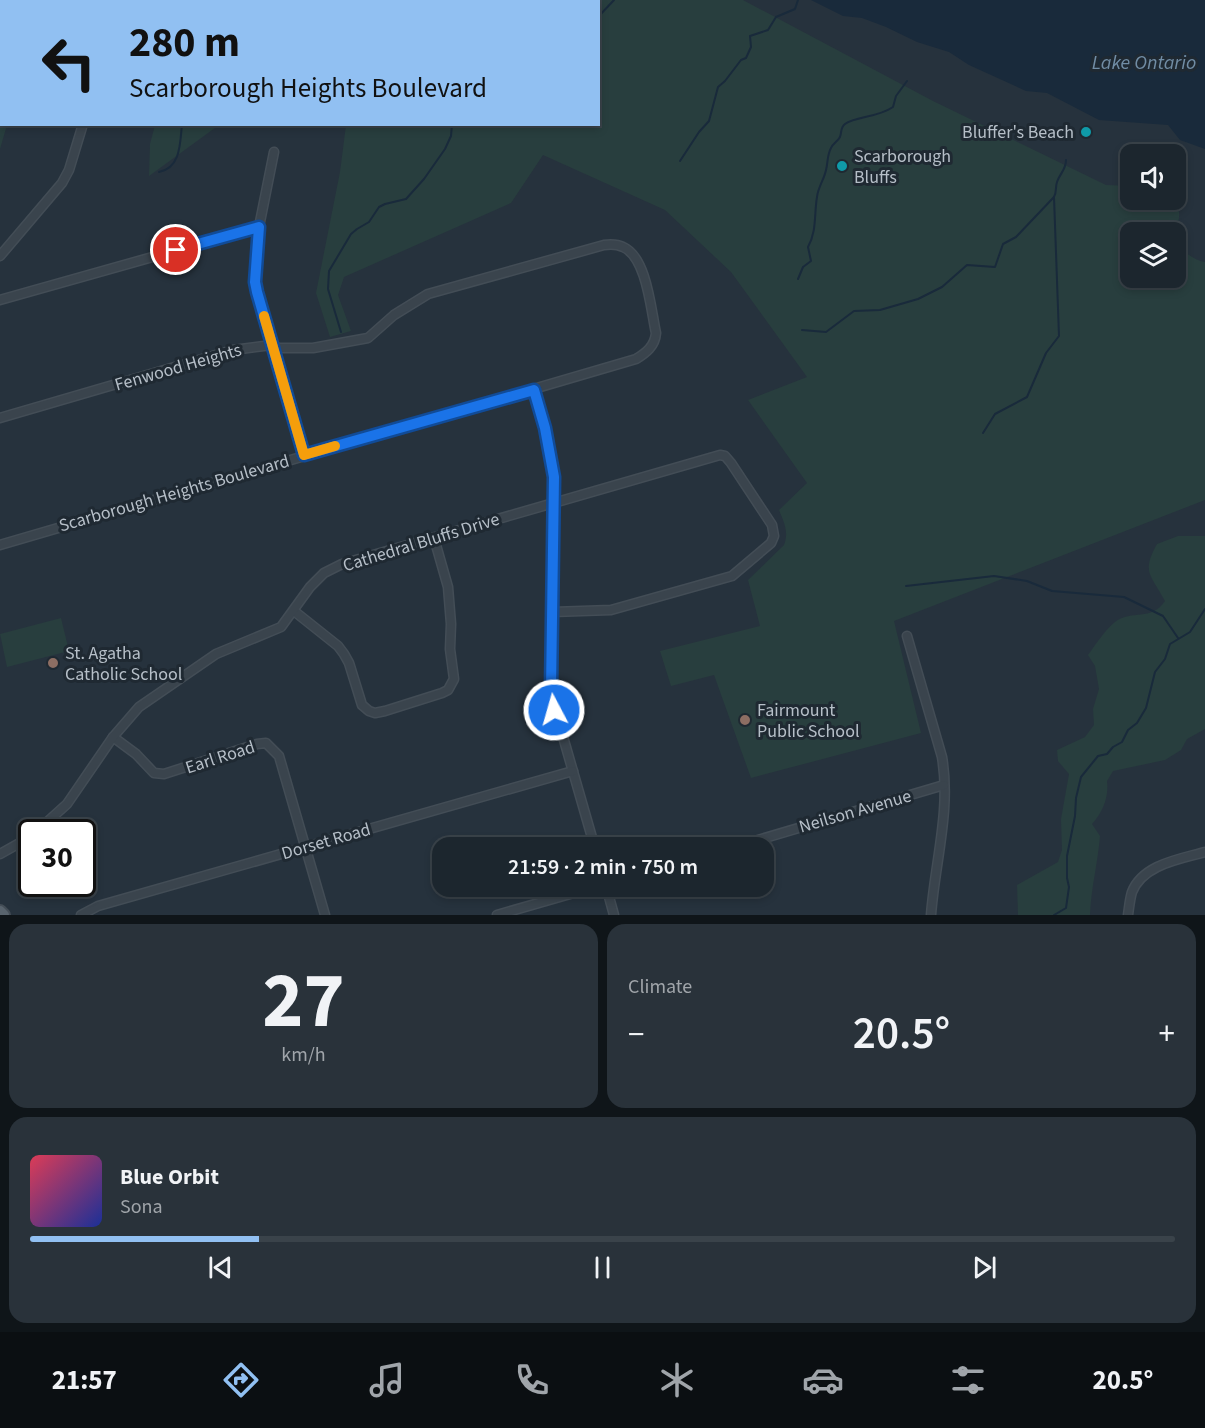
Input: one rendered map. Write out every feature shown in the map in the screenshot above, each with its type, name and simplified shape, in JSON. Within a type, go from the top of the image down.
[{"type":"main road","points":[[0,911],[4,915]]},
{"type":"street","points":[[0,256],[62,183],[69,170],[82,126]]},
{"type":"street","points":[[274,152],[259,227],[255,282],[304,455]]},
{"type":"street","points":[[0,300],[259,227]]},
{"type":"street","name":"Fenwood Heights","points":[[0,418],[233,350],[272,345],[279,348],[313,348],[368,338],[394,315],[428,294],[590,248],[613,244],[625,247]]},
{"type":"street","name":"Scarborough Heights Boulevard","points":[[0,544],[636,359],[648,351],[656,333],[643,272],[625,247]]},
{"type":"street","points":[[534,390],[551,455],[554,503],[551,695],[592,837]]},
{"type":"street","name":"Cathedral Bluffs Drive","points":[[51,819],[76,793],[113,736],[131,714],[153,696],[216,654],[281,627],[310,586],[324,573],[342,564],[713,456],[725,456],[772,525],[774,536],[771,543],[732,576],[611,610],[552,612]]},
{"type":"street","points":[[294,611],[338,646],[344,654],[350,663],[362,705],[369,711],[375,713],[386,711],[448,690],[454,680],[450,649],[451,624],[448,587],[434,538]]},
{"type":"street","points":[[907,636],[942,757],[944,785],[945,806],[931,914],[922,915]]},
{"type":"street","name":"Earl Road","points":[[113,736],[136,754],[154,773],[164,774],[266,743],[279,756],[325,915]]},
{"type":"street","name":"Dorset Road","points":[[81,915],[98,906],[573,771]]},
{"type":"street","name":"Neilson Avenue","points":[[768,837],[944,785]]},
{"type":"street","points":[[0,854],[18,844]]},
{"type":"street","points":[[1128,915],[1132,891],[1144,878],[1160,865],[1205,852]]},
{"type":"street","points":[[497,915],[560,897]]},
{"type":"street","points":[[609,897],[614,915]]},
{"type":"green space","points":[[600,0],[743,0],[933,101],[1106,185],[1120,186],[1120,210],[1178,210],[1178,222],[1120,222],[1120,288],[1186,288],[1186,252],[1191,257],[1205,262],[1205,500],[894,621],[921,733],[751,778],[714,675],[671,686],[660,651],[760,626],[748,580],[784,545],[786,531],[779,510],[807,483],[748,400],[807,377],[731,272],[665,210],[543,155],[511,203],[344,277],[338,295],[351,331],[330,337],[316,293],[340,172],[346,126],[600,126]]},
{"type":"green space","points":[[0,126],[7,126],[0,149]]},
{"type":"green space","points":[[154,126],[218,126],[149,176],[150,144]]},
{"type":"green space","points":[[1178,536],[1205,536],[1205,729],[1187,739],[1181,750],[1165,760],[1113,771],[1107,781],[1104,804],[1092,824],[1100,836],[1090,915],[1018,915],[1017,885],[1058,862],[1062,850],[1061,819],[1069,774],[1058,761],[1057,750],[1085,737],[1094,725],[1093,709],[1099,689],[1095,666],[1088,655],[1115,622],[1128,616],[1154,611],[1165,601],[1152,579],[1150,561],[1157,544]]},
{"type":"green space","points":[[61,618],[69,651],[7,667],[0,634]]},
{"type":"water","name":"Lake Ontario","points":[[811,0],[1205,0],[1205,149],[1180,140],[1168,125],[1099,120],[1047,93],[1026,91],[969,65],[949,52],[917,42],[862,18],[843,16]]},
{"type":"waterway","points":[[600,15],[614,0]]},
{"type":"waterway","points":[[680,161],[709,121],[718,87],[741,60],[746,58],[751,47],[750,36],[768,30],[776,17],[795,9],[798,0]]},
{"type":"waterway","points":[[798,279],[803,267],[811,261],[808,247],[814,229],[818,193],[830,151],[840,137],[842,127],[850,121],[887,111],[893,107],[896,96],[907,81]]},
{"type":"waterway","points":[[159,172],[172,165],[178,154],[182,126]]},
{"type":"waterway","points":[[341,332],[328,289],[329,271],[351,234],[369,222],[379,207],[406,199],[424,179],[445,149],[451,136],[452,126]]},
{"type":"waterway","points":[[983,433],[995,414],[1027,397],[1046,353],[1059,336],[1054,197],[1066,160]]},
{"type":"waterway","points":[[802,330],[826,332],[854,311],[880,310],[918,299],[942,287],[967,265],[995,267],[1003,244],[1016,237],[1054,197]]},
{"type":"waterway","points":[[906,586],[994,576],[1027,581],[1052,591],[1124,597],[1163,616],[1178,638]]},
{"type":"waterway","points":[[1054,915],[1066,908],[1069,887],[1067,856],[1081,777],[1098,756],[1107,754],[1122,742],[1128,730],[1137,723],[1146,708],[1155,672],[1165,659],[1170,644],[1190,632],[1205,609]]},
{"type":"slow traffic","points":[[264,316],[304,455],[335,446]]},
{"type":"place","name":"Bluffer's Beach","points":[[1086,132]]},
{"type":"place","name":"Scarborough Bluffs","points":[[842,166]]},
{"type":"place","name":"St. Agatha Catholic School","points":[[53,663]]},
{"type":"place","name":"Fairmount Public School","points":[[745,720]]},
{"type":"route","points":[[176,250],[259,227],[255,282],[304,455],[534,390],[545,428],[554,477],[551,690],[554,710]]}]
